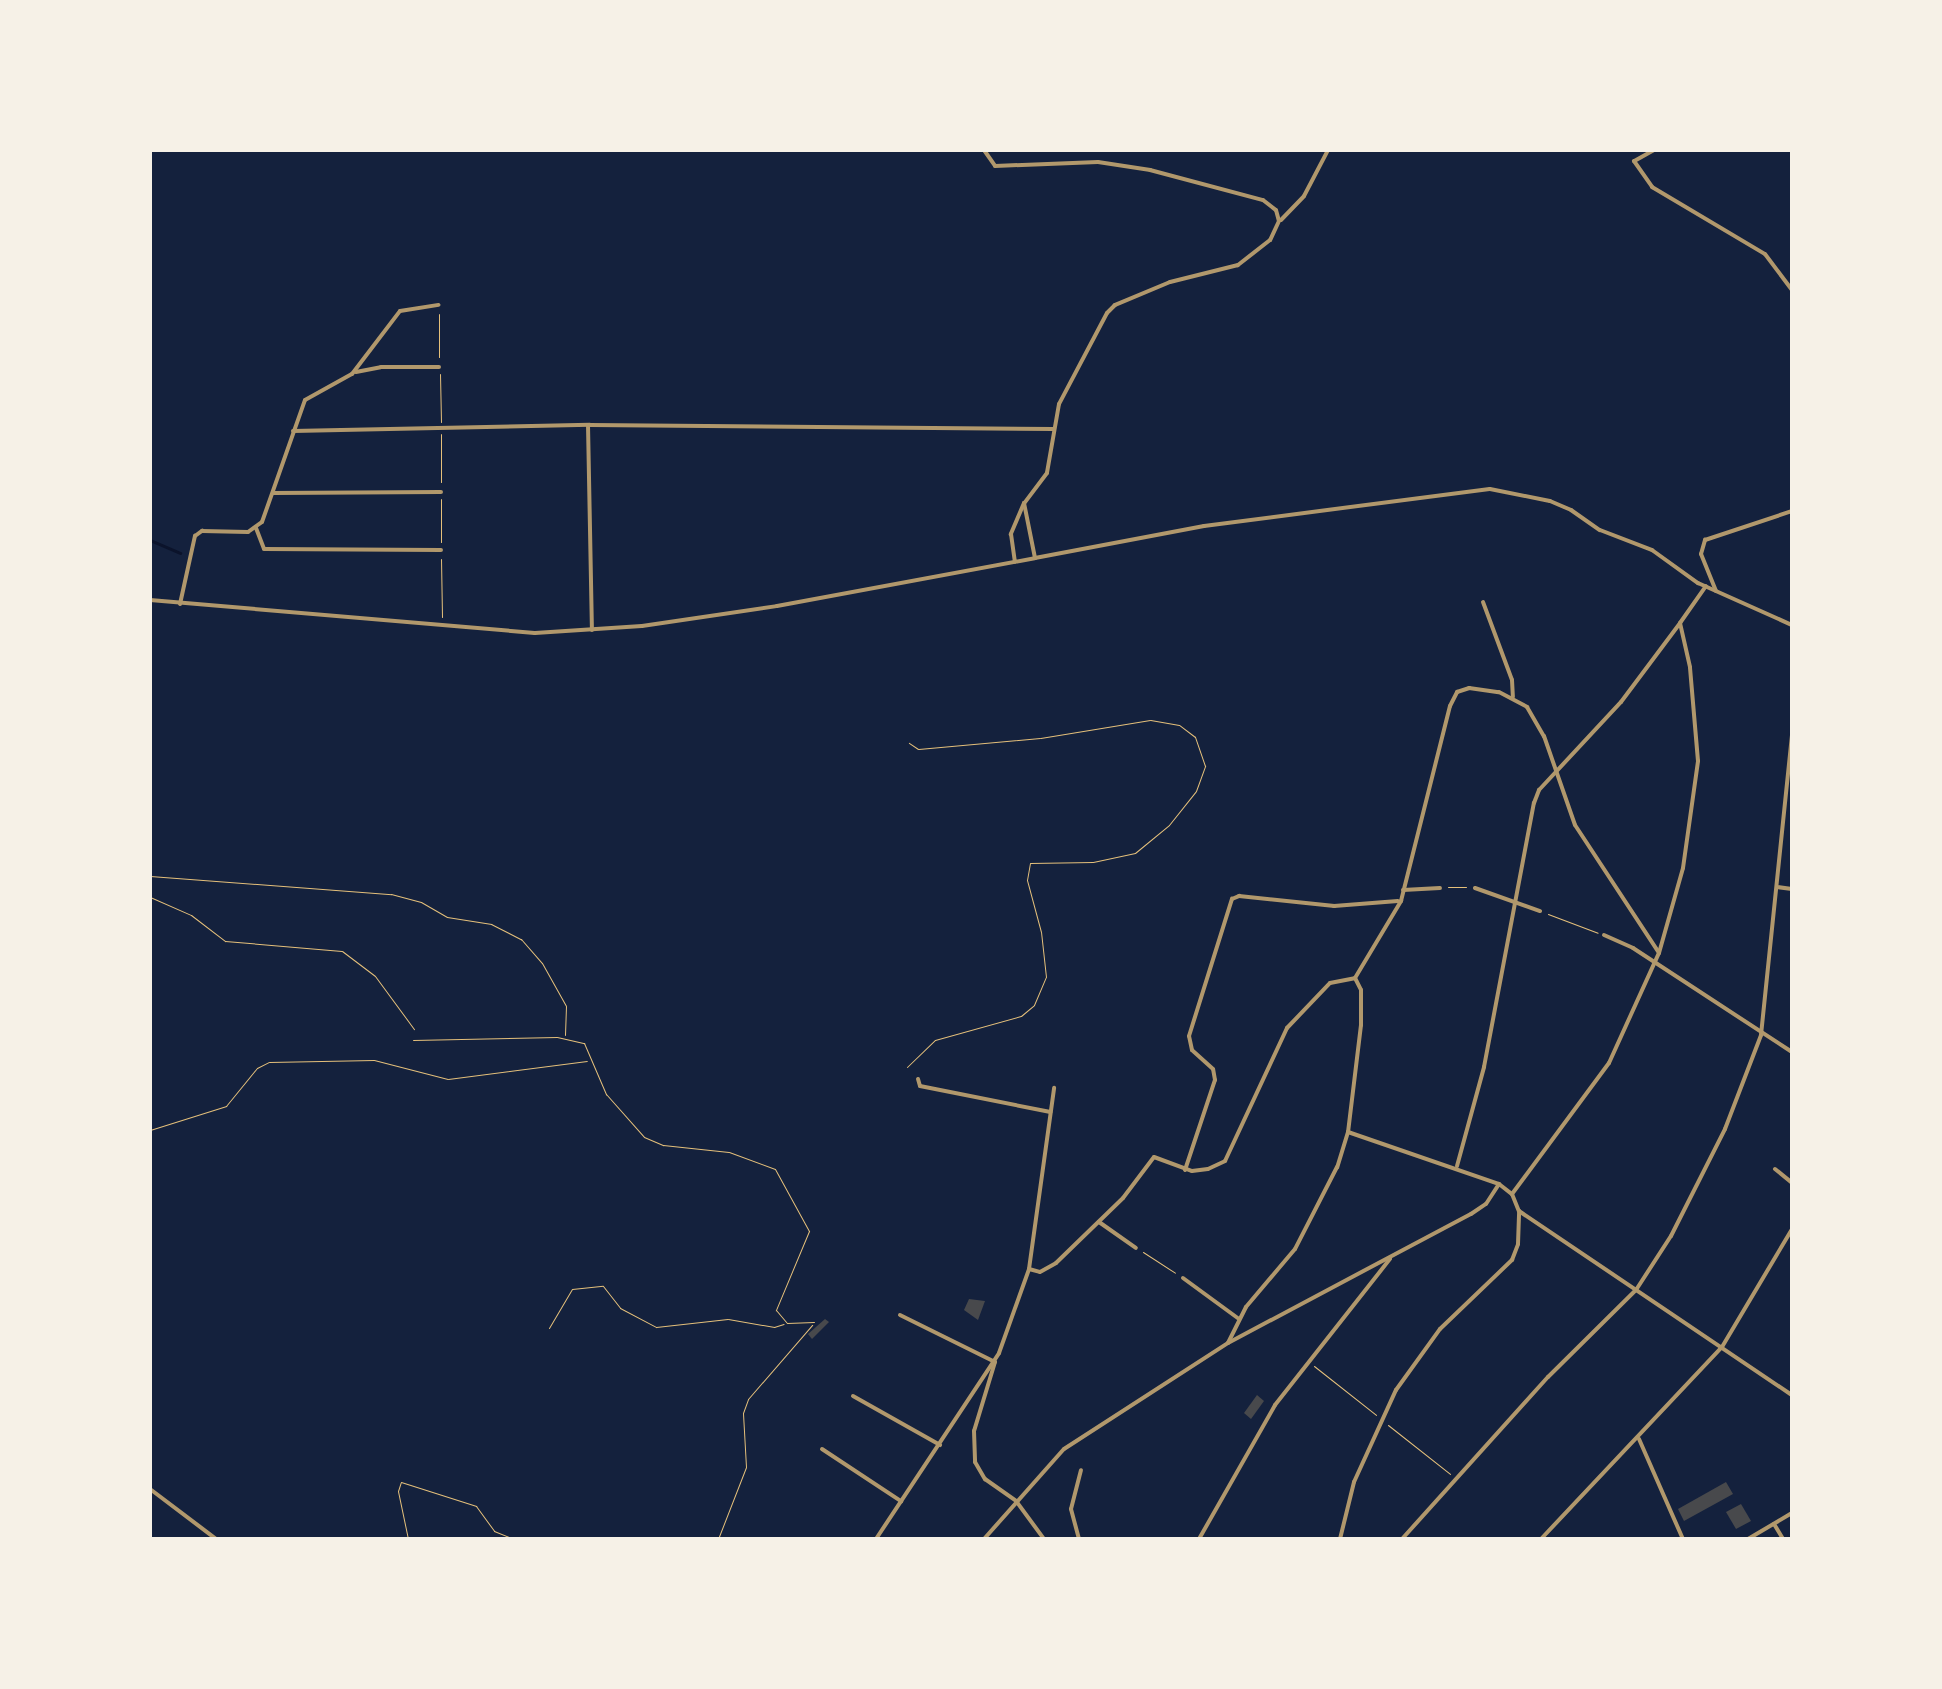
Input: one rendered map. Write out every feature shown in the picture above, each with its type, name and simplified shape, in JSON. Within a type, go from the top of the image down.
[{"type":"street","points":[[984,150],[996,166],[1098,162],[1150,170],[1263,200],[1276,210],[1279,222]]},
{"type":"street","points":[[1015,562],[1012,534],[1024,503],[1047,473],[1059,404],[1115,305],[1170,282],[1238,265],[1270,240],[1279,222],[1304,196],[1328,150]]},
{"type":"street","points":[[1654,150],[1634,161],[1652,187],[1765,254],[1792,290]]},
{"type":"street","points":[[352,374],[400,310],[439,305]]},
{"type":"street","points":[[439,367],[380,366],[352,374],[305,400],[273,493],[256,528],[264,550],[441,550]]},
{"type":"street","points":[[292,430],[588,425],[1054,428]]},
{"type":"street","points":[[588,425],[592,630]]},
{"type":"street","points":[[150,600],[442,628],[535,633],[592,630],[777,606],[1204,526],[1490,489],[1550,500],[1600,530],[1652,550],[1706,586],[1792,625]]},
{"type":"street","points":[[273,493],[441,492]]},
{"type":"street","points":[[1024,503],[1033,532],[1035,558]]},
{"type":"street","points":[[1716,591],[1700,554],[1705,540],[1790,512]]},
{"type":"street","points":[[180,604],[195,536],[202,532],[234,533],[256,528]]},
{"type":"street","points":[[1457,1166],[1484,1067],[1534,803],[1556,772],[1621,702],[1706,586]]},
{"type":"street","points":[[1484,602],[1512,680],[1514,698]]},
{"type":"street","points":[[1512,1194],[1609,1063],[1659,953],[1683,868],[1698,761],[1690,666],[1680,623]]},
{"type":"street","points":[[1029,1269],[1040,1272],[1056,1263],[1099,1222],[1154,1157],[1186,1170],[1208,1169],[1231,1154],[1286,1028],[1330,983],[1354,978],[1401,901],[1453,696],[1478,688],[1514,698],[1536,720],[1575,825],[1659,953]]},
{"type":"street","points":[[1412,1539],[1404,1537],[1636,1290],[1671,1236],[1725,1129],[1761,1035],[1792,733]]},
{"type":"street","points":[[1777,887],[1792,888]]},
{"type":"street","points":[[1403,890],[1440,888]]},
{"type":"street","points":[[1475,888],[1540,911]]},
{"type":"street","points":[[1186,1170],[1216,1080],[1213,1069],[1192,1050],[1189,1036],[1235,897],[1334,906],[1401,901]]},
{"type":"street","points":[[1604,935],[1656,963],[1792,1052]]},
{"type":"street","points":[[1228,1343],[1239,1319],[1295,1249],[1337,1167],[1348,1132],[1362,1001],[1354,978]]},
{"type":"street","points":[[918,1079],[920,1086],[1050,1112]]},
{"type":"street","points":[[1044,1539],[1016,1500],[984,1479],[973,1452],[974,1430],[1029,1269],[1054,1088]]},
{"type":"street","points":[[1340,1539],[1354,1482],[1396,1390],[1440,1328],[1512,1260],[1518,1244],[1519,1211],[1512,1194],[1499,1184],[1457,1166],[1348,1132]]},
{"type":"street","points":[[1776,1169],[1792,1183]]},
{"type":"street","points":[[984,1539],[1064,1448],[1228,1343],[1471,1214],[1486,1204],[1499,1184]]},
{"type":"street","points":[[1519,1211],[1792,1395]]},
{"type":"street","points":[[1099,1222],[1136,1248]]},
{"type":"street","points":[[1541,1539],[1722,1347],[1792,1230]]},
{"type":"street","points":[[1199,1539],[1252,1442],[1307,1361],[1391,1257]]},
{"type":"street","points":[[1183,1278],[1239,1319]]},
{"type":"street","points":[[900,1315],[995,1362]]},
{"type":"street","points":[[876,1539],[995,1362]]},
{"type":"street","points":[[853,1396],[941,1446]]},
{"type":"street","points":[[1639,1439],[1684,1539]]},
{"type":"street","points":[[822,1449],[903,1502]]},
{"type":"street","points":[[1078,1539],[1071,1509],[1081,1470]]},
{"type":"street","points":[[150,1489],[216,1539]]},
{"type":"street","points":[[1748,1539],[1792,1513]]},
{"type":"street","points":[[1774,1524],[1783,1539]]},
{"type":"path","points":[[439,305],[442,628]]},
{"type":"path","points":[[908,1067],[934,1040],[1021,1016],[1034,1005],[1046,977],[1041,932],[1026,880],[1030,863],[1093,862],[1135,853],[1169,825],[1196,791],[1205,766],[1196,737],[1179,725],[1150,720],[1022,740],[918,749],[909,744]]},
{"type":"path","points":[[150,876],[391,894],[421,902],[447,918],[491,924],[521,939],[542,963],[566,1006],[565,1039]]},
{"type":"path","points":[[1440,888],[1475,888]]},
{"type":"path","points":[[150,897],[192,915],[225,941],[342,951],[375,976],[414,1028]]},
{"type":"path","points":[[1540,911],[1604,935]]},
{"type":"path","points":[[413,1040],[584,1042],[606,1094],[644,1137],[663,1145],[744,1156],[782,1176],[810,1231],[776,1310],[788,1322]]},
{"type":"path","points":[[150,1130],[226,1106],[258,1068],[276,1062],[374,1060],[448,1079],[575,1059],[590,1062]]},
{"type":"path","points":[[1136,1248],[1183,1278]]},
{"type":"path","points":[[549,1328],[572,1289],[603,1286],[620,1308],[656,1327],[728,1320],[774,1327],[788,1322],[814,1322],[748,1399],[743,1413],[746,1467],[718,1539]]},
{"type":"path","points":[[1307,1361],[1456,1480]]},
{"type":"path","points":[[408,1539],[398,1491],[400,1482],[476,1506],[494,1531],[514,1539]]},
{"type":"building","points":[[969,1299],[985,1301],[978,1320],[964,1310]]},
{"type":"building","points":[[825,1319],[829,1322],[812,1339],[808,1334]]},
{"type":"building","points":[[1257,1395],[1264,1401],[1251,1419],[1244,1413]]},
{"type":"building","points":[[1726,1482],[1733,1494],[1684,1521],[1678,1509]]},
{"type":"building","points":[[1741,1504],[1751,1521],[1736,1529],[1726,1512]]},
{"type":"waterway","points":[[150,540],[180,553]]}]
